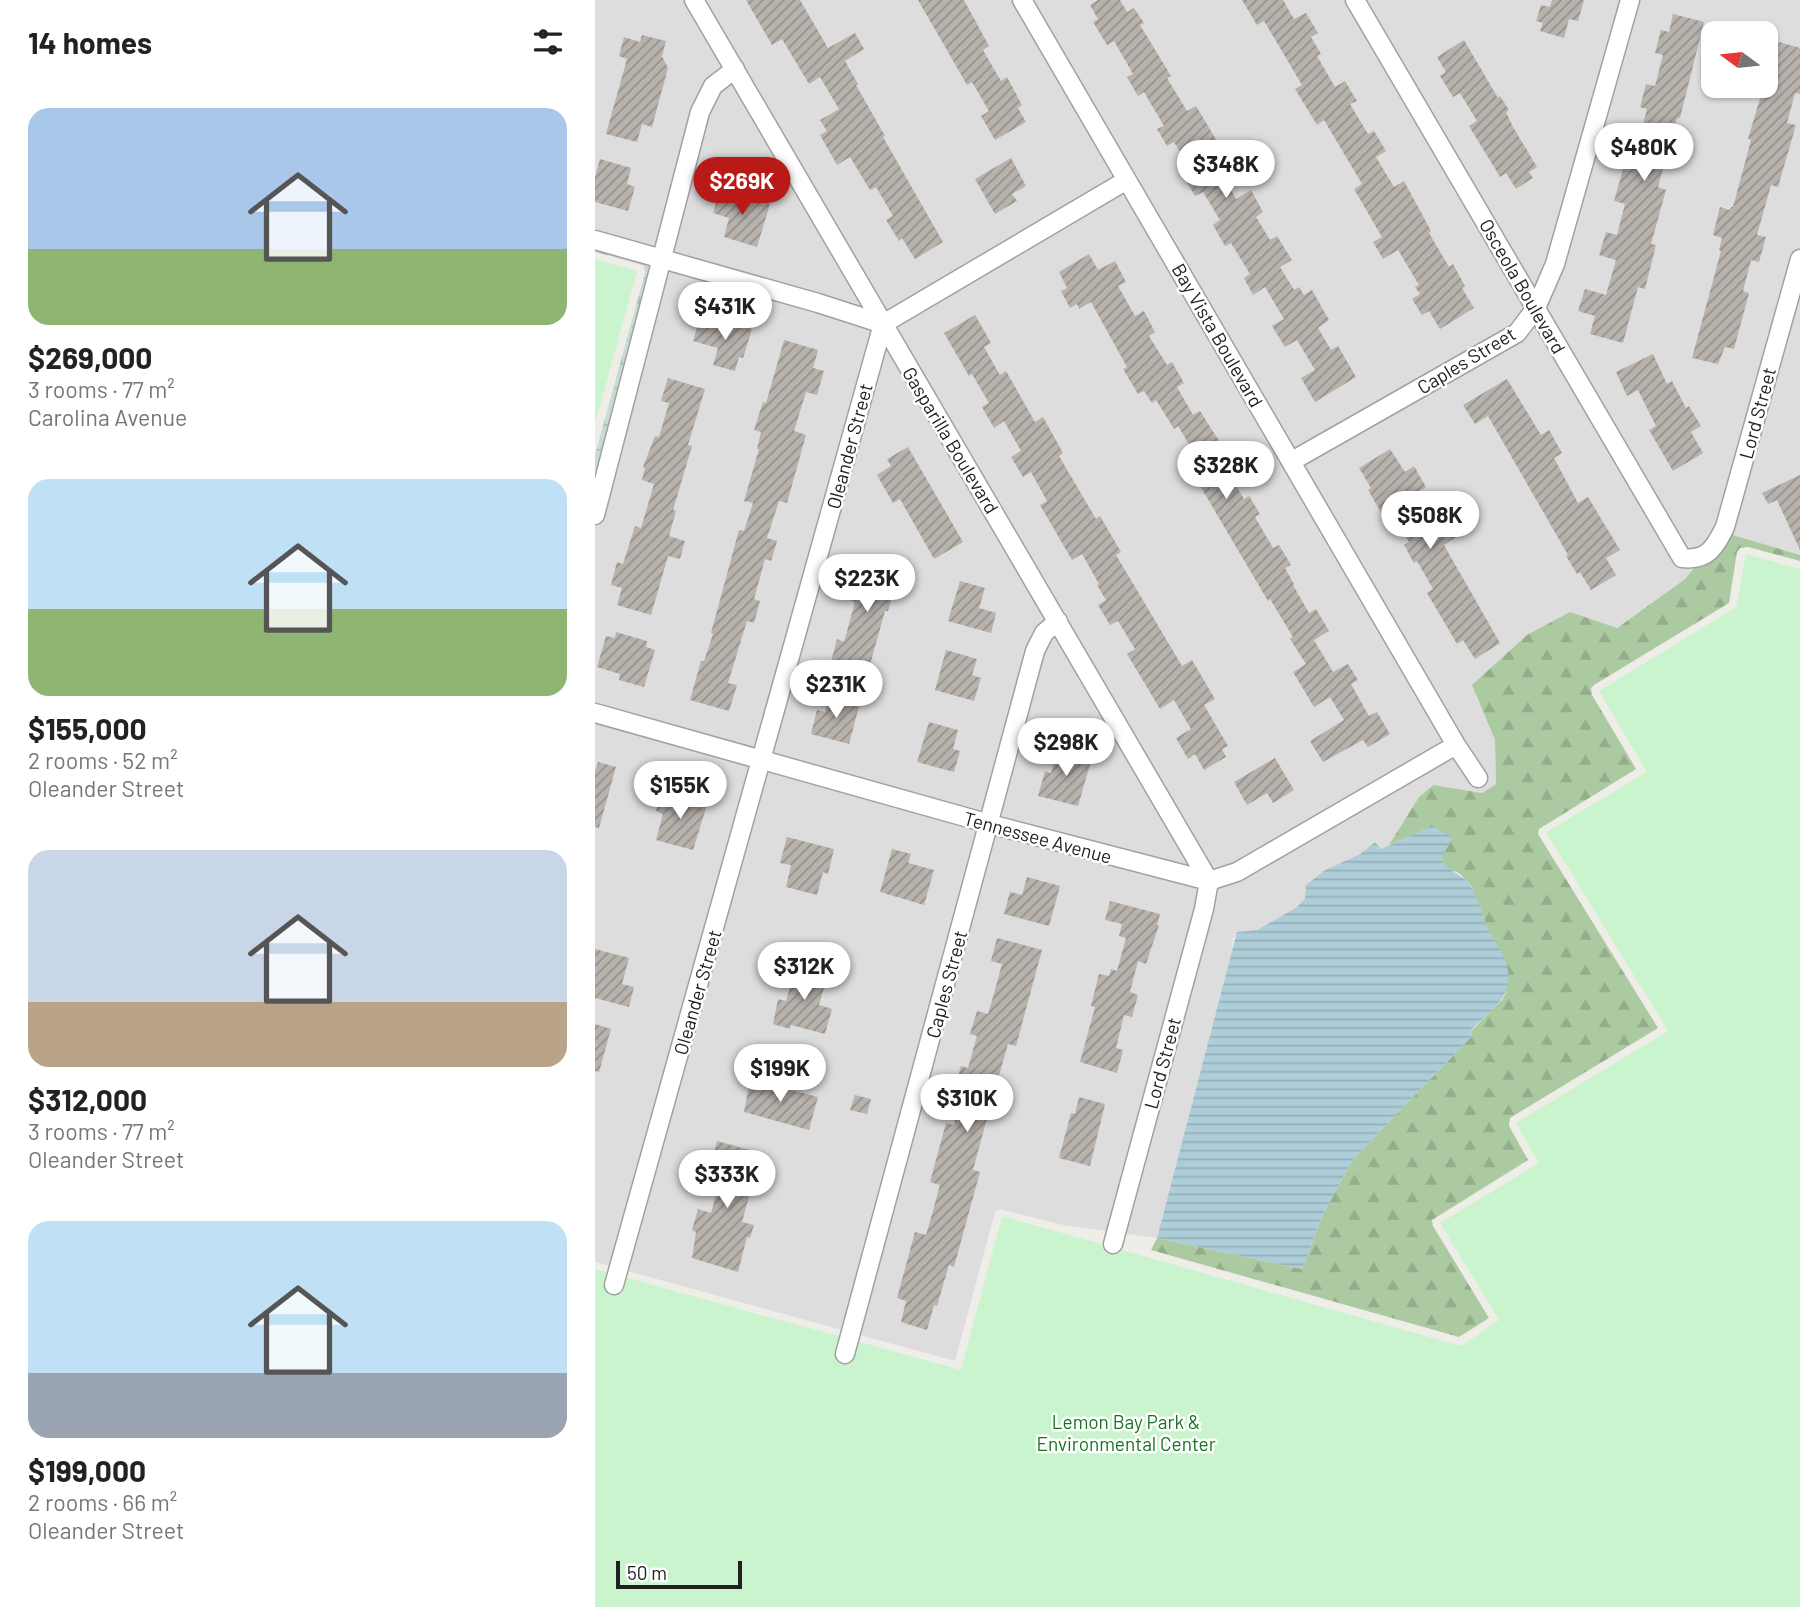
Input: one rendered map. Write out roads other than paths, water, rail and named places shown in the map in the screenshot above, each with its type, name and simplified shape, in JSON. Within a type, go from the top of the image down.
[{"type":"street","name":"Gasparilla Boulevard","points":[[694,0],[1209,881]]},
{"type":"street","name":"Bay Vista Boulevard","points":[[1022,0],[1456,745],[1478,778]]},
{"type":"street","name":"Osceola Boulevard","points":[[1355,0],[1677,550],[1682,558],[1699,558]]},
{"type":"street","name":"Caples Street","points":[[1292,461],[1517,333],[1536,308],[1555,264],[1630,0]]},
{"type":"street","points":[[595,515],[700,112],[713,86],[735,69]]},
{"type":"street","points":[[595,240],[883,324],[1126,180]]},
{"type":"street","name":"Lord Street","points":[[1699,558],[1711,550],[1725,527],[1800,259]]},
{"type":"street","name":"Oleander Street","points":[[614,1286],[883,324]]},
{"type":"street","name":"Caples Street","points":[[845,1354],[1035,651],[1044,633],[1058,621]]},
{"type":"street","name":"Tennessee Avenue","points":[[595,713],[990,824],[1209,881]]},
{"type":"street","points":[[1209,881],[1237,872],[1456,745]]},
{"type":"street","name":"Lord Street","points":[[1113,1244],[1205,909],[1209,881]]},
{"type":"water","points":[[1432,826],[1452,837],[1441,859],[1472,889],[1490,933],[1504,958],[1508,981],[1502,999],[1471,1030],[1472,1036],[1353,1159],[1322,1216],[1302,1269],[1157,1238],[1237,932],[1257,930],[1297,907],[1305,898],[1306,885],[1325,870],[1360,854],[1375,842],[1381,849]]},
{"type":"park label","name":"Lemon Bay Park & Environmental Center","points":[[1126,1432]]}]
